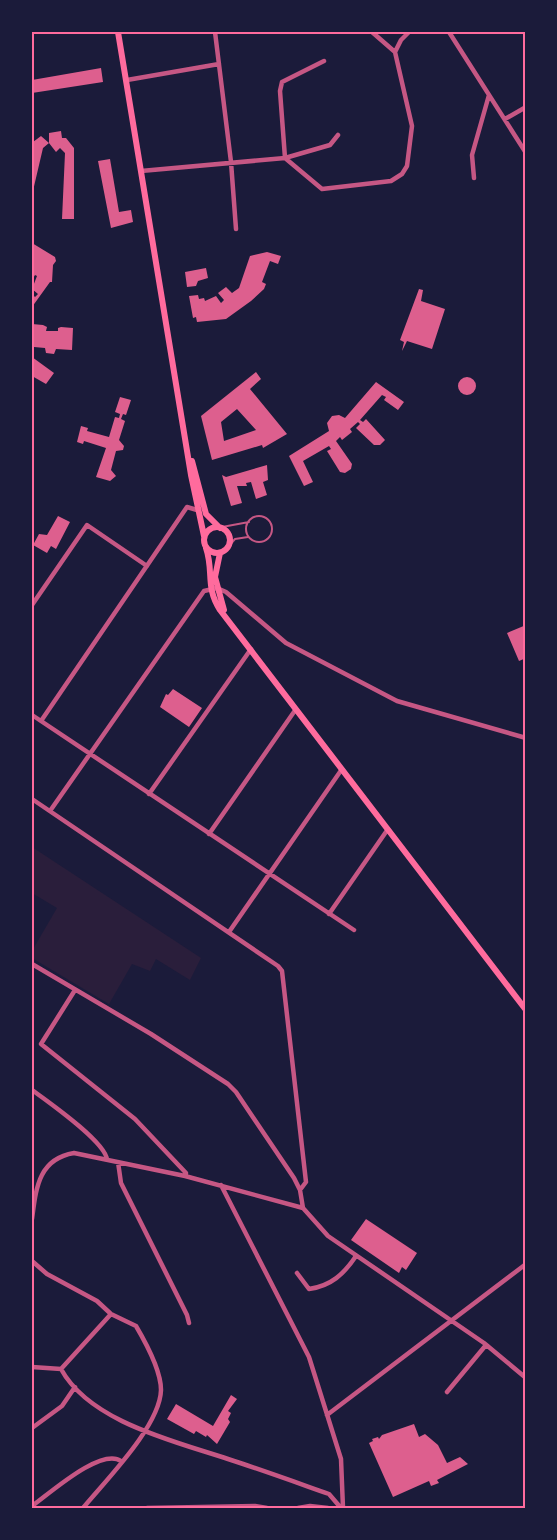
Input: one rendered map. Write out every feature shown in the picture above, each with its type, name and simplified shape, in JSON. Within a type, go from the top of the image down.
[{"type":"main road","points":[[118,32],[197,510],[210,561],[214,601],[523,1002],[525,1010]]},
{"type":"main road","points":[[189,452],[206,514],[228,535],[228,547],[220,553],[212,553],[206,548]]},
{"type":"main road","points":[[204,536],[212,528],[220,528]]},
{"type":"main road","points":[[213,588],[220,553]]},
{"type":"street","points":[[215,32],[231,162],[236,229]]},
{"type":"street","points":[[324,61],[282,82],[280,91],[285,159],[322,189],[392,180],[402,174],[407,166],[412,126],[395,52],[372,32]]},
{"type":"street","points":[[395,52],[401,40],[409,32]]},
{"type":"street","points":[[449,32],[525,153]]},
{"type":"street","points":[[127,80],[219,64]]},
{"type":"street","points":[[474,178],[472,154],[489,95]]},
{"type":"street","points":[[504,118],[525,107]]},
{"type":"street","points":[[141,171],[285,159],[330,145],[338,135]]},
{"type":"street","points":[[41,721],[187,507],[197,510]]},
{"type":"street","points":[[32,606],[87,525],[147,566]]},
{"type":"street","points":[[50,811],[204,591],[213,588],[231,596],[286,643],[387,696],[412,706],[525,738]]},
{"type":"street","points":[[149,794],[251,649]]},
{"type":"street","points":[[209,834],[296,710]]},
{"type":"street","points":[[32,715],[354,930]]},
{"type":"street","points":[[229,933],[342,769]]},
{"type":"street","points":[[32,799],[278,966],[282,971],[306,1182],[300,1190]]},
{"type":"street","points":[[329,914],[388,829]]},
{"type":"street","points":[[32,964],[150,1034],[228,1084],[276,1149],[300,1190],[303,1208],[327,1236],[486,1345],[525,1378]]},
{"type":"street","points":[[75,990],[41,1044],[135,1119],[186,1173],[185,1176]]},
{"type":"street","points":[[32,1090],[84,1131],[105,1154],[107,1160]]},
{"type":"street","points":[[32,1219],[38,1178],[57,1158],[74,1153],[185,1176],[303,1208]]},
{"type":"street","points":[[118,1162],[121,1183],[189,1323]]},
{"type":"street","points":[[221,1185],[309,1357],[341,1459],[342,1509]]},
{"type":"street","points":[[297,1273],[309,1289],[318,1288],[338,1278],[356,1256]]},
{"type":"street","points":[[32,1261],[47,1274],[97,1301],[111,1314],[136,1326],[159,1378],[159,1400],[144,1431],[83,1509]]},
{"type":"street","points":[[327,1415],[525,1264]]},
{"type":"street","points":[[61,1369],[111,1314]]},
{"type":"street","points":[[447,1392],[486,1345]]},
{"type":"street","points":[[32,1366],[61,1369],[75,1387],[107,1413],[144,1431],[329,1494],[342,1509]]},
{"type":"street","points":[[519,1372],[525,1367]]},
{"type":"street","points":[[32,1428],[62,1406],[75,1387]]},
{"type":"street","points":[[32,1506],[94,1462],[112,1458],[121,1461]]},
{"type":"street","points":[[147,1509],[227,1506],[267,1509]]},
{"type":"street","points":[[298,1509],[310,1506],[328,1509]]},
{"type":"lane","points":[[254,517],[262,517],[271,524],[270,536],[262,542],[251,541],[246,532],[249,522],[254,517]]},
{"type":"lane","points":[[220,528],[249,522]]},
{"type":"lane","points":[[228,547],[235,539],[248,537]]},
{"type":"shaded area","points":[[32,847],[201,958],[190,980],[156,959],[150,971],[132,964],[109,1004],[32,958],[32,951],[57,908],[32,893]]},
{"type":"building","points":[[101,68],[103,82],[32,93],[32,80]]},
{"type":"building","points":[[61,131],[62,138],[66,138],[74,148],[74,219],[62,219],[65,153],[60,148],[56,152],[49,143],[49,133]]},
{"type":"building","points":[[41,136],[49,143],[43,148],[32,195],[33,142]]},
{"type":"building","points":[[110,159],[119,212],[131,210],[133,222],[111,228],[98,161]]},
{"type":"building","points":[[32,243],[55,257],[56,261],[53,265],[52,282],[32,307],[32,294],[35,297],[38,294],[32,289],[37,276],[35,275],[32,280]]},
{"type":"building","points":[[267,252],[281,256],[278,264],[270,261],[262,282],[266,284],[264,289],[251,301],[226,319],[197,322],[196,317],[193,318],[189,296],[198,295],[199,299],[204,298],[205,301],[216,296],[221,303],[224,300],[218,293],[226,287],[232,293],[239,288],[250,256]]},
{"type":"building","points":[[206,268],[208,278],[198,281],[196,286],[187,287],[185,272]]},
{"type":"building","points":[[419,289],[423,290],[421,301],[445,309],[432,349],[407,341],[402,351],[404,342],[400,340]]},
{"type":"building","points":[[32,324],[47,327],[46,331],[58,331],[61,327],[73,328],[72,350],[56,349],[54,354],[46,353],[45,348],[34,347],[32,352]]},
{"type":"building","points":[[32,357],[54,373],[46,384],[32,376]]},
{"type":"building","points":[[256,372],[261,379],[250,389],[287,434],[263,448],[262,445],[212,460],[201,416]],"holes":[[[237,409],[256,430],[224,441],[221,422]]]},
{"type":"building","points":[[467,377],[473,380],[476,386],[473,392],[467,395],[461,392],[458,386],[461,380]]},
{"type":"building","points":[[376,382],[404,402],[398,410],[384,400],[386,397],[382,395],[360,420],[363,422],[366,419],[385,440],[380,445],[374,445],[356,428],[360,424],[358,422],[350,429],[352,432],[342,440],[340,437],[336,441],[352,464],[351,469],[345,473],[340,472],[327,451],[331,449],[329,446],[303,461],[313,482],[304,486],[289,456],[329,431],[327,423],[332,416],[339,415],[345,418]]},
{"type":"building","points":[[120,397],[131,400],[126,415],[123,414],[121,419],[125,421],[119,440],[124,446],[123,450],[116,451],[111,470],[116,476],[110,481],[96,477],[106,448],[84,441],[83,444],[77,442],[81,426],[88,428],[87,431],[109,437],[115,417],[119,418],[120,414],[115,412]]},
{"type":"building","points":[[267,465],[268,480],[263,482],[267,495],[256,499],[251,482],[246,483],[247,486],[237,486],[242,503],[231,506],[222,475],[226,477]]},
{"type":"building","points":[[58,516],[70,522],[56,549],[51,546],[47,553],[33,545],[39,534],[47,535]]},
{"type":"building","points":[[526,625],[526,658],[519,661],[507,633]]},
{"type":"building","points":[[173,689],[202,708],[189,727],[160,707],[166,694],[168,695]]},
{"type":"building","points":[[366,1219],[417,1253],[406,1270],[402,1267],[399,1273],[351,1240]]},
{"type":"building","points":[[231,1395],[237,1399],[228,1411],[231,1413],[228,1419],[230,1422],[217,1444],[207,1435],[206,1437],[196,1431],[194,1434],[167,1419],[176,1404],[213,1426]]},
{"type":"building","points":[[414,1424],[419,1437],[425,1434],[438,1445],[447,1463],[460,1457],[468,1464],[437,1480],[439,1483],[431,1486],[429,1481],[393,1497],[369,1443],[373,1441],[372,1439],[378,1437],[379,1439],[382,1435]]}]
